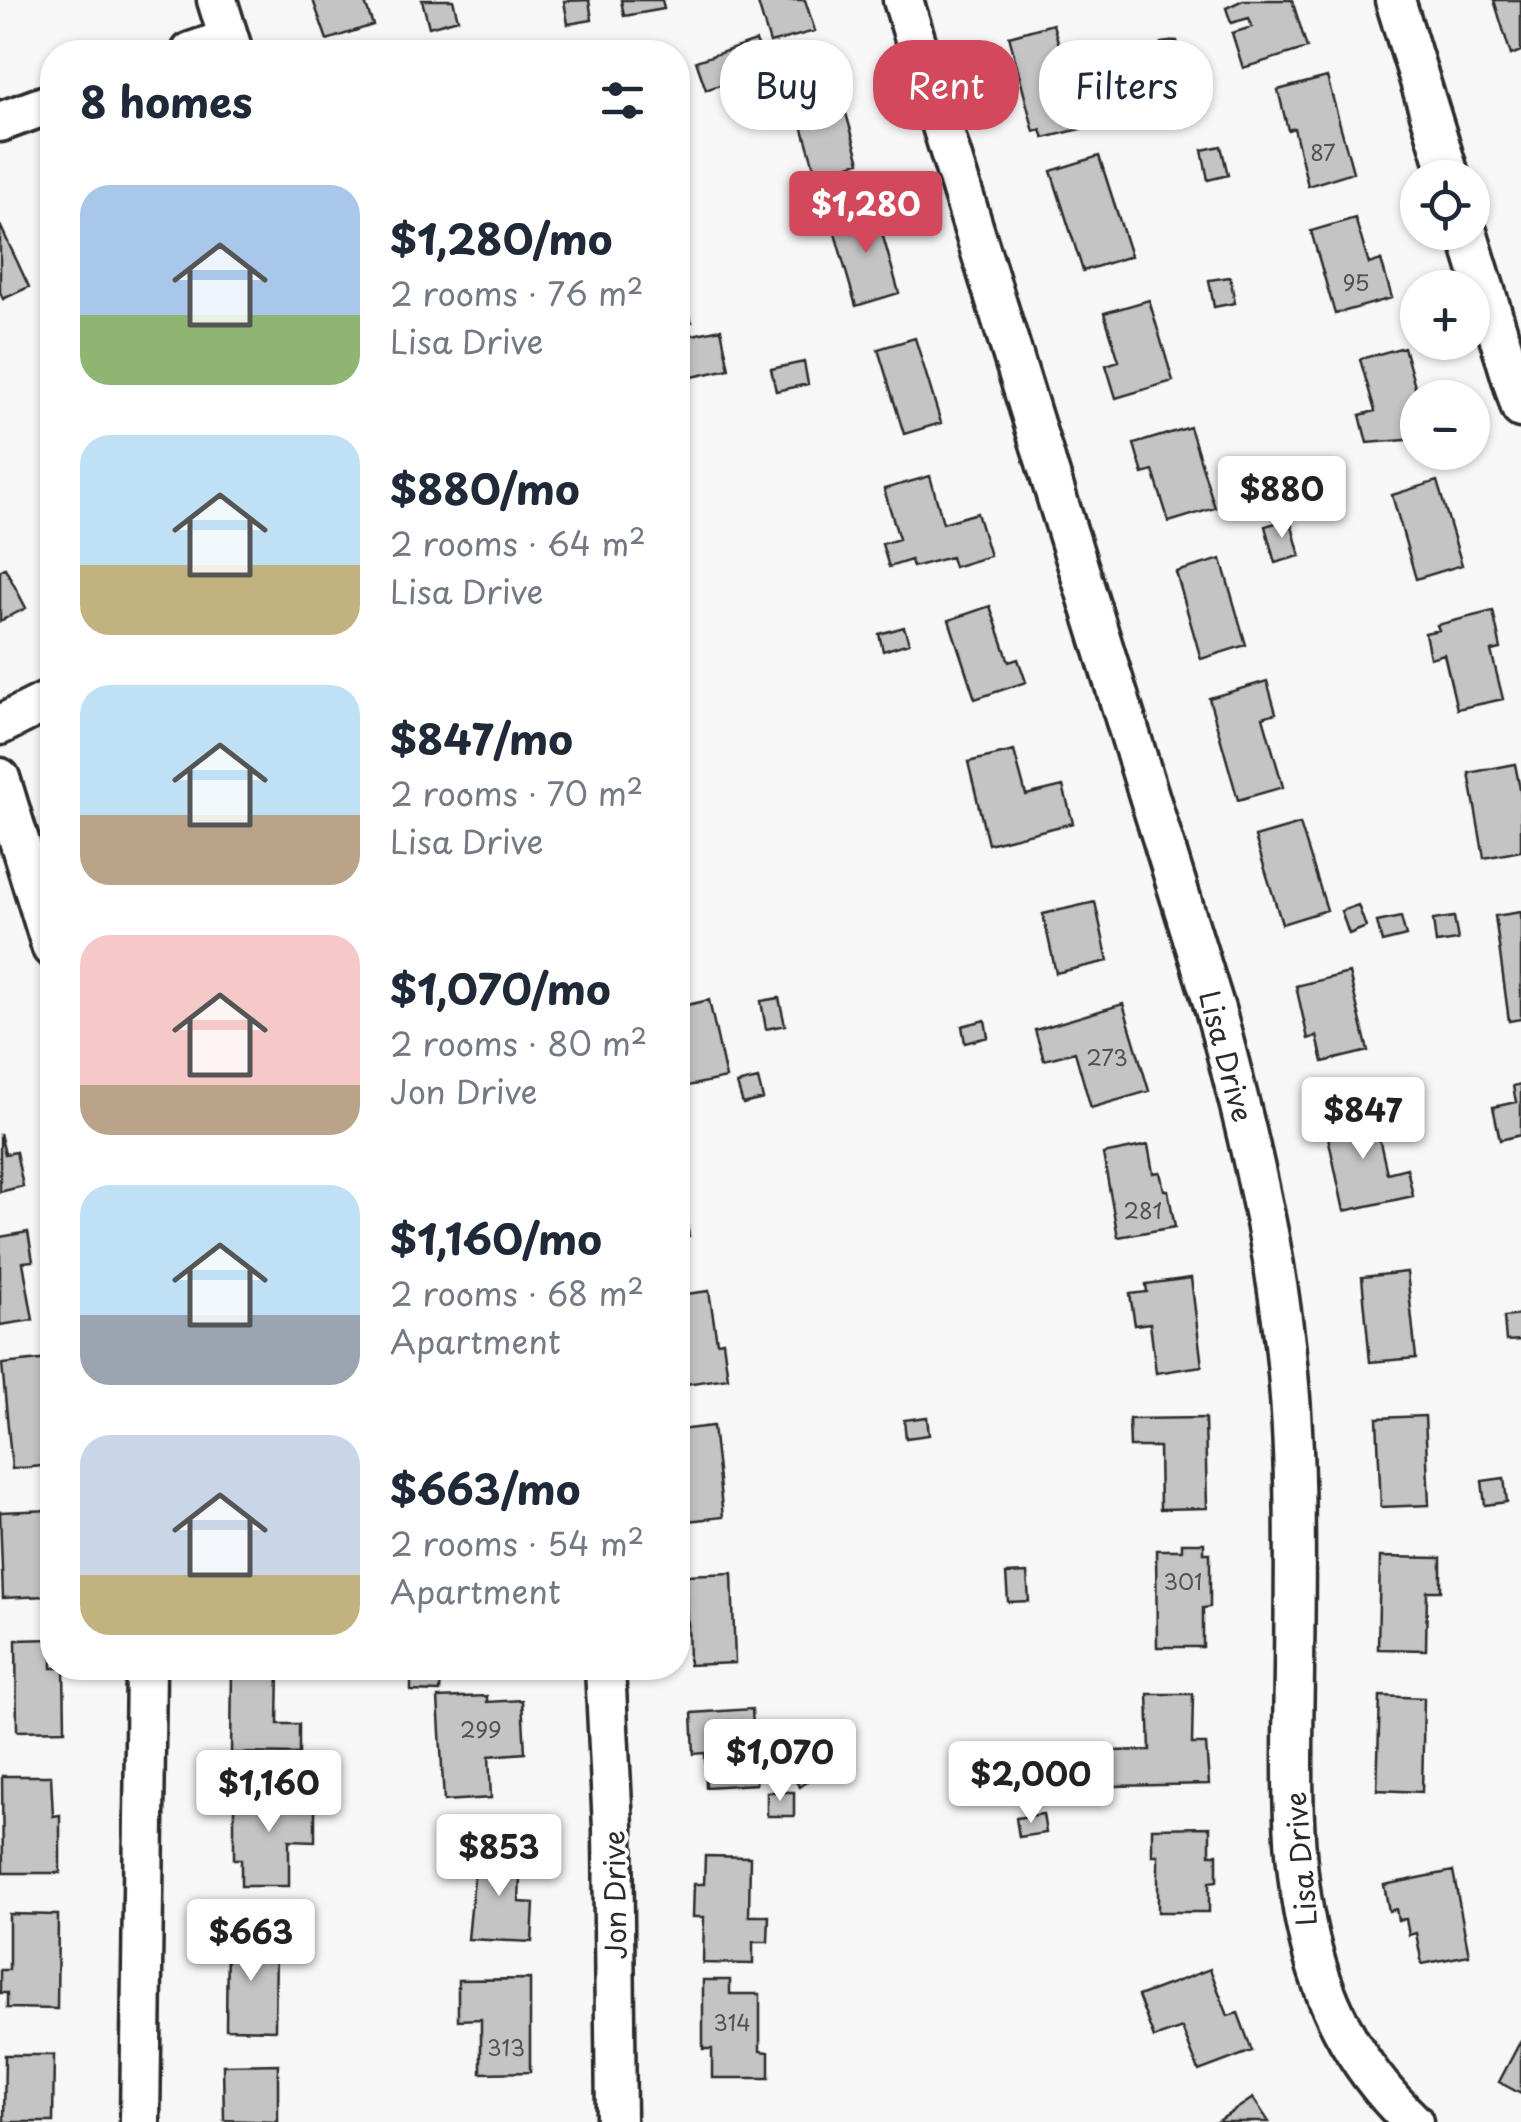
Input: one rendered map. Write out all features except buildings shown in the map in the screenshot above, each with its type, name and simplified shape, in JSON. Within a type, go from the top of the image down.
[{"type":"street","points":[[217,0],[230,40]]},
{"type":"street","name":"Lisa Drive","points":[[904,0],[1209,990],[1247,1129],[1272,1251],[1288,1372],[1296,1503],[1292,1810],[1301,1918],[1316,1970],[1338,2020],[1366,2067],[1412,2122]]},
{"type":"street","points":[[1395,0],[1444,160]]},
{"type":"street","points":[[0,122],[40,107]]},
{"type":"street","points":[[1473,250],[1521,408]]},
{"type":"street","points":[[0,725],[40,704]]},
{"type":"street","points":[[0,778],[40,909]]},
{"type":"street","points":[[140,2122],[146,1680]]},
{"type":"street","name":"Jon Drive","points":[[606,1680],[614,1845],[616,2122]]}]
